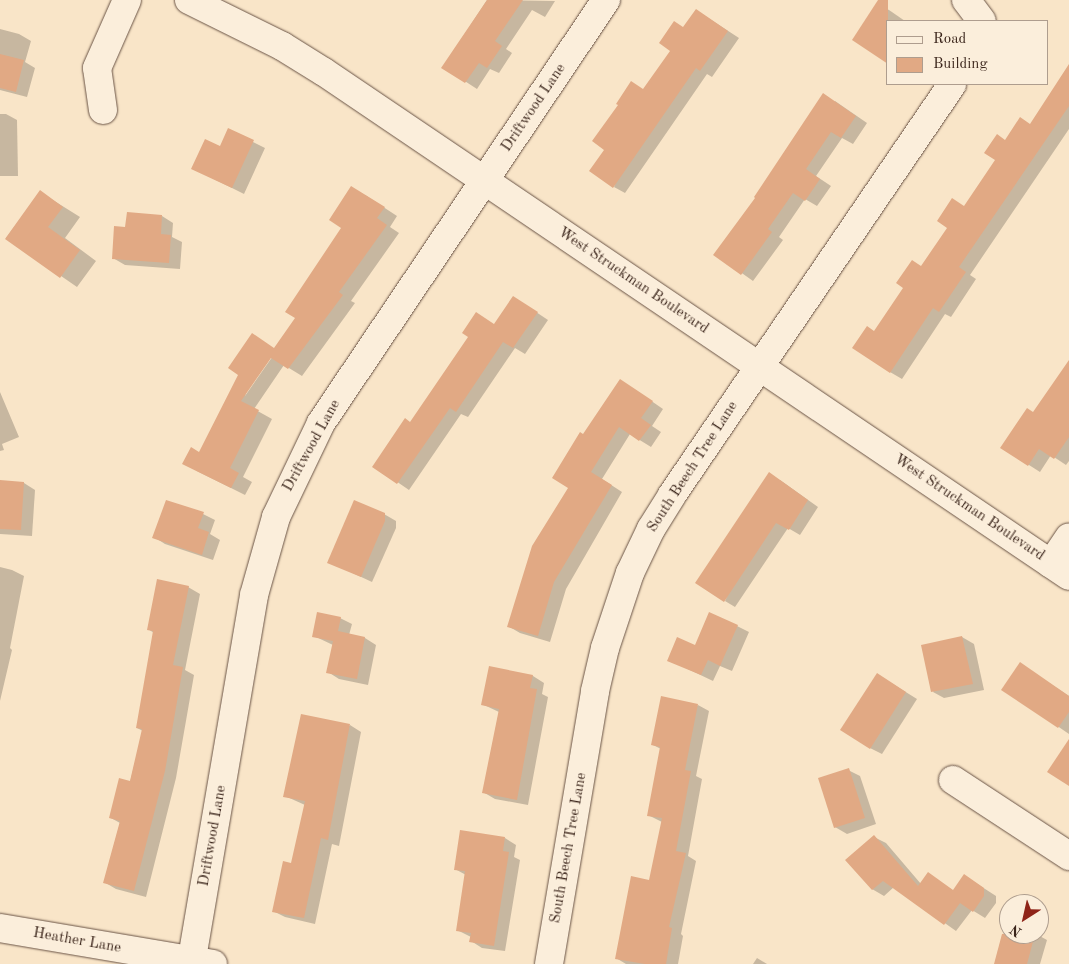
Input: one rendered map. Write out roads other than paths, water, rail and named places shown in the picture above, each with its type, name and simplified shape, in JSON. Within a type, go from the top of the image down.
[{"type":"street","points":[[102,110],[97,68],[127,0]]},
{"type":"street","name":"West Struckman Boulevard","points":[[190,0],[282,46],[1060,570]]},
{"type":"street","name":"Driftwood Lane","points":[[199,963],[254,595],[276,517],[300,463],[321,423],[606,0]]},
{"type":"street","points":[[966,0],[981,20]]},
{"type":"street","name":"South Beech Tree Lane","points":[[549,964],[604,648],[621,596],[651,530],[672,495],[759,366],[951,85]]},
{"type":"street","points":[[1060,570],[1069,538]]},
{"type":"street","points":[[953,780],[1069,856]]},
{"type":"street","name":"Heather Lane","points":[[0,928],[199,963]]}]
